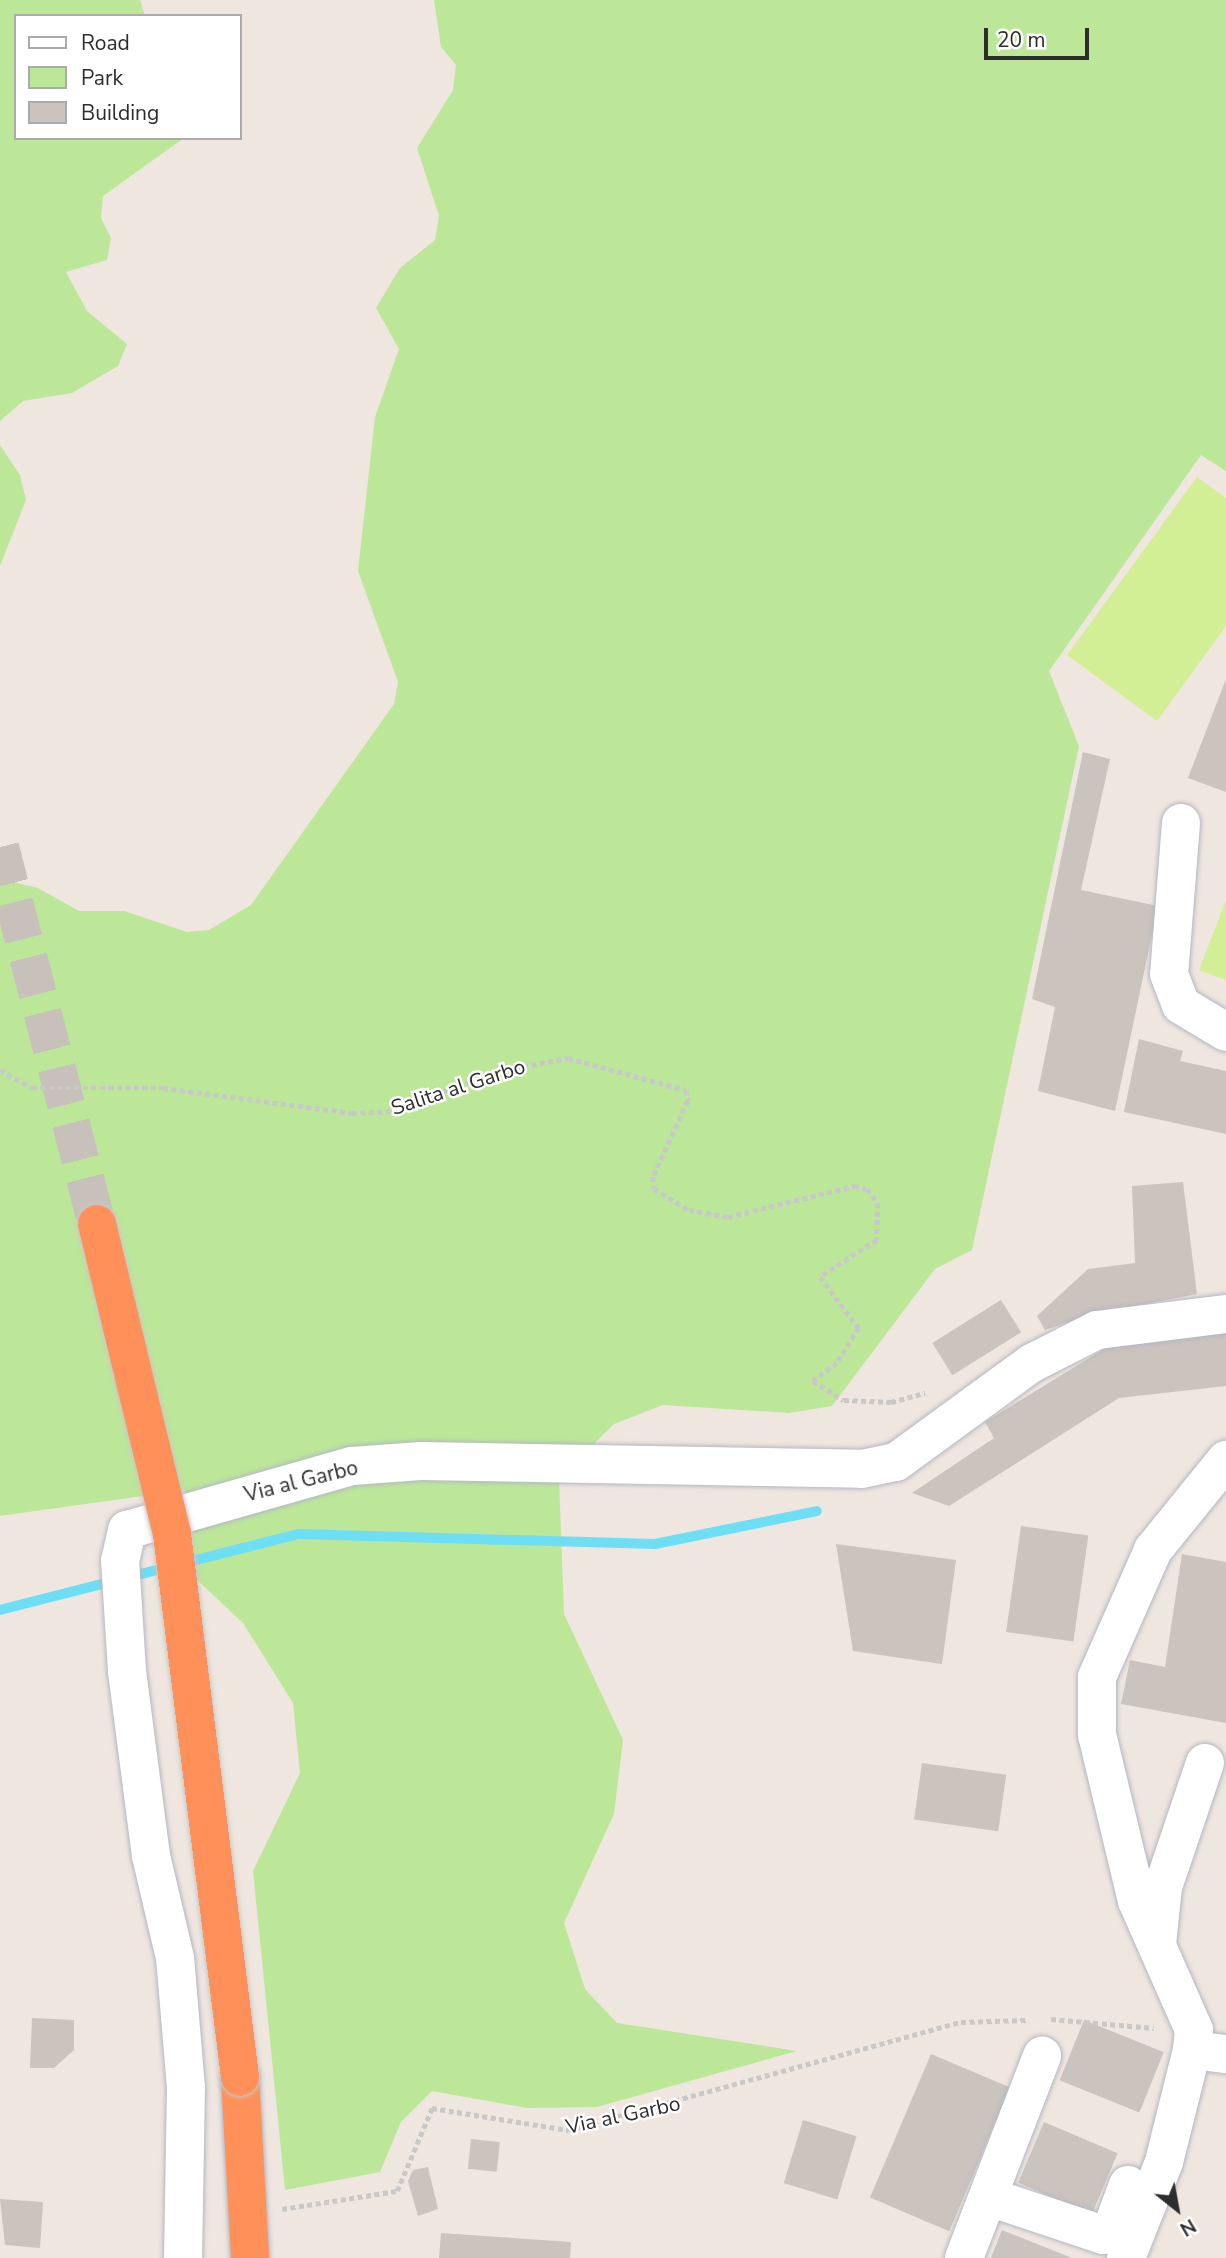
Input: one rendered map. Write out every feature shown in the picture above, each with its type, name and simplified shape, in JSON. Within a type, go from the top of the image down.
[{"type":"highway","points":[[97,1224],[173,1534],[240,2077],[250,2258]]},
{"type":"street","points":[[1181,823],[1169,974],[1181,1005],[1226,1032]]},
{"type":"street","name":"Via al Garbo","points":[[183,2258],[186,2088],[175,1958],[150,1856],[127,1671],[120,1561],[127,1530],[352,1466],[421,1461],[862,1469],[896,1462],[1002,1385],[1097,1330],[1226,1314]]},
{"type":"street","points":[[1126,2258],[1210,2053],[1194,2030],[1137,1900],[1097,1735],[1097,1677],[1153,1550],[1226,1460]]},
{"type":"street","points":[[1157,1944],[1163,1886],[1205,1763]]},
{"type":"street","points":[[964,2258],[1042,2056]]},
{"type":"street","points":[[989,2197],[1103,2235],[1112,2228],[1130,2177],[1145,2163],[1164,2162]]},
{"type":"path","name":"Salita al Garbo","points":[[0,1070],[32,1088],[163,1088],[352,1113],[386,1112],[498,1071],[568,1058],[687,1090],[688,1101],[653,1177],[654,1189],[689,1210],[752,1215],[854,1186],[867,1189],[878,1203],[877,1240],[820,1277],[859,1328],[837,1363],[813,1381],[844,1400],[891,1402],[940,1389]]},
{"type":"path","name":"Via al Garbo","points":[[278,2210],[397,2191],[432,2108],[568,2130],[961,2022],[1070,2018],[1170,2029],[1210,2053]]},
{"type":"green space","points":[[0,0],[140,0],[144,14],[14,14],[14,140],[181,140],[103,196],[101,218],[111,238],[107,260],[66,272],[87,311],[127,344],[118,366],[72,393],[23,401],[0,421]]},
{"type":"green space","points":[[434,0],[1226,0],[1226,471],[1201,455],[1049,671],[1079,746],[972,1250],[935,1269],[832,1406],[789,1413],[663,1405],[614,1424],[559,1478],[564,1614],[623,1740],[614,1814],[564,1923],[585,1989],[617,2023],[797,2051],[597,2107],[527,2108],[432,2091],[401,2122],[380,2172],[285,2190],[253,1871],[300,1773],[293,1703],[243,1623],[197,1580],[185,1490],[0,1516],[0,879],[38,888],[79,911],[124,911],[187,932],[209,930],[251,905],[394,704],[398,682],[358,571],[375,417],[399,349],[376,308],[400,268],[435,240],[439,216],[417,148],[453,90],[456,65],[441,47]]},
{"type":"green space","points":[[0,445],[20,475],[26,500],[0,566]]},
{"type":"green space","points":[[1197,477],[1226,498],[1226,626],[1157,721],[1067,655]]},
{"type":"green space","points":[[1226,900],[1226,980],[1199,970]]},
{"type":"building","points":[[1226,679],[1226,792],[1188,778]]},
{"type":"building","points":[[1083,752],[1110,759],[1081,890],[1158,906],[1115,1111],[1038,1091],[1055,1007],[1032,999]]},
{"type":"building","points":[[1139,1039],[1183,1051],[1180,1061],[1226,1071],[1226,1134],[1124,1112]]},
{"type":"building","points":[[1183,1182],[1197,1294],[1088,1315],[1045,1330],[1037,1316],[1088,1269],[1135,1263],[1132,1186]]},
{"type":"building","points":[[1001,1300],[1021,1332],[952,1375],[932,1343]]},
{"type":"building","points":[[1226,1326],[1226,1386],[1119,1398],[949,1506],[912,1493],[994,1438],[985,1422],[1117,1341]]},
{"type":"building","points":[[1021,1526],[1088,1535],[1073,1641],[1006,1632]]},
{"type":"building","points":[[836,1544],[956,1560],[942,1664],[853,1651]]},
{"type":"building","points":[[1182,1554],[1226,1562],[1226,1723],[1121,1704],[1130,1660],[1165,1667]]},
{"type":"building","points":[[922,1763],[1006,1775],[998,1831],[914,1819]]},
{"type":"building","points":[[32,2018],[74,2020],[74,2050],[54,2068],[30,2068]]},
{"type":"building","points":[[1084,2020],[1164,2052],[1139,2112],[1060,2080]]},
{"type":"building","points":[[931,2054],[1010,2088],[949,2231],[870,2198]]},
{"type":"building","points":[[803,2120],[857,2136],[837,2199],[784,2183]]},
{"type":"building","points":[[1044,2122],[1118,2153],[1092,2214],[1018,2183]]},
{"type":"building","points":[[471,2139],[500,2142],[497,2172],[468,2169]]},
{"type":"building","points":[[428,2167],[438,2209],[418,2216],[408,2181],[413,2170]]},
{"type":"building","points":[[0,2199],[43,2202],[40,2248],[5,2245]]},
{"type":"building","points":[[1002,2230],[1072,2258],[991,2258]]},
{"type":"building","points":[[441,2233],[571,2242],[570,2258],[439,2258]]},
{"type":"waterway","points":[[0,1610],[298,1534],[655,1544],[817,1511]]},
{"type":"tunnel","points":[[0,847],[97,1224]]}]
